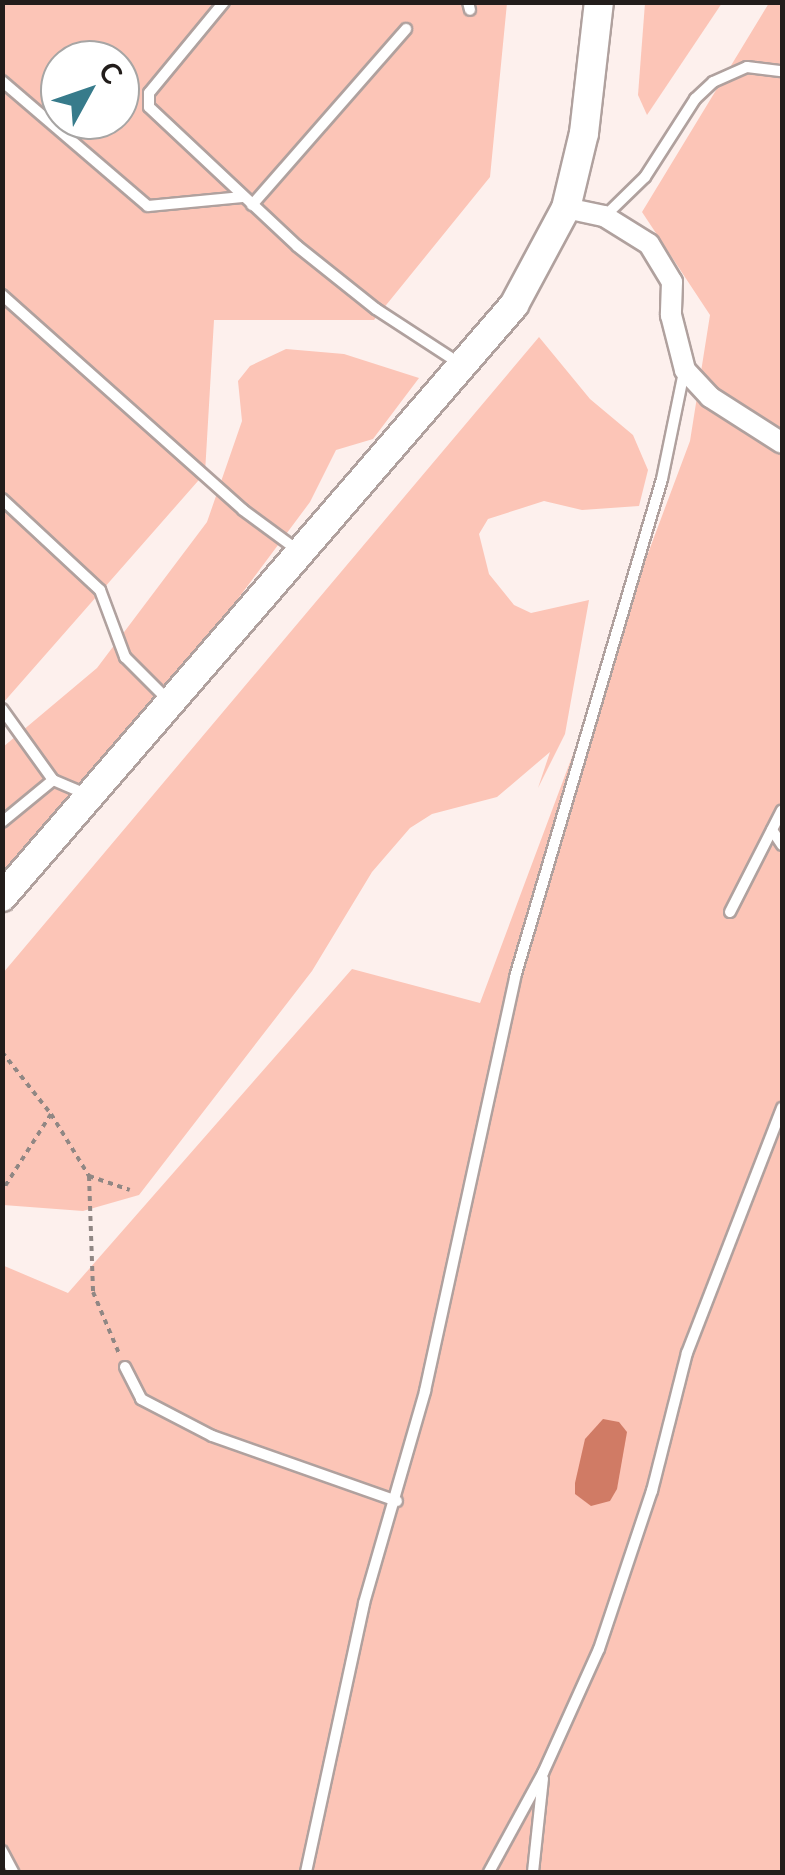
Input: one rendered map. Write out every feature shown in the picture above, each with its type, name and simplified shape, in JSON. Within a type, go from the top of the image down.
[{"type":"street","points":[[2,897],[465,367],[514,305],[566,208],[584,134],[599,2]]},
{"type":"street","points":[[566,208],[604,216],[662,259],[684,370],[710,397],[782,442]]},
{"type":"lane","points":[[224,2],[149,93],[149,107],[247,201],[376,309],[465,367]]},
{"type":"lane","points":[[2,80],[148,206],[247,201],[406,29]]},
{"type":"lane","points":[[604,216],[645,176],[694,99],[714,82],[747,67],[782,70]]},
{"type":"lane","points":[[2,295],[243,510],[300,552]]},
{"type":"lane","points":[[306,1872],[364,1604],[397,1501],[515,977],[662,479],[684,370]]},
{"type":"lane","points":[[2,499],[100,590],[125,658],[171,703]]},
{"type":"lane","points":[[2,708],[53,780],[91,796]]},
{"type":"lane","points":[[2,822],[53,780]]},
{"type":"lane","points":[[730,912],[782,810]]},
{"type":"lane","points":[[772,830],[782,845]]},
{"type":"lane","points":[[488,1872],[544,1774],[598,1649],[652,1491],[687,1353],[782,1108]]},
{"type":"lane","points":[[125,1367],[140,1399],[212,1436],[397,1501]]},
{"type":"lane","points":[[533,1872],[544,1774]]},
{"type":"lane","points":[[2,1851],[13,1872]]},
{"type":"path","points":[[2,1052],[52,1114],[88,1176],[93,1292],[125,1367]]},
{"type":"path","points":[[2,1191],[52,1114]]},
{"type":"path","points":[[88,1176],[130,1190]]},
{"type":"shaded area","points":[[3,3],[507,3],[490,177],[374,320],[214,320],[205,473],[3,703]]},
{"type":"shaded area","points":[[645,3],[722,3],[647,115],[638,95]]},
{"type":"shaded area","points":[[769,3],[782,3],[782,1872],[3,1872],[2,1265],[68,1293],[352,969],[480,1003],[690,441],[710,315],[642,212]]},
{"type":"shaded area","points":[[539,337],[590,399],[633,435],[648,470],[639,506],[582,510],[544,501],[488,519],[479,534],[489,574],[514,605],[531,613],[589,600],[565,734],[538,788],[550,752],[497,797],[432,814],[410,828],[372,872],[312,971],[139,1195],[83,1211],[3,1205],[3,973]]},
{"type":"shaded area","points":[[286,349],[344,354],[419,378],[373,439],[336,450],[310,502],[223,619],[3,874],[3,747],[97,668],[207,522],[242,421],[238,381],[250,366]]},
{"type":"shaded area","points":[[603,1419],[619,1422],[627,1432],[617,1489],[610,1501],[591,1506],[575,1494],[575,1483],[585,1439]]}]
